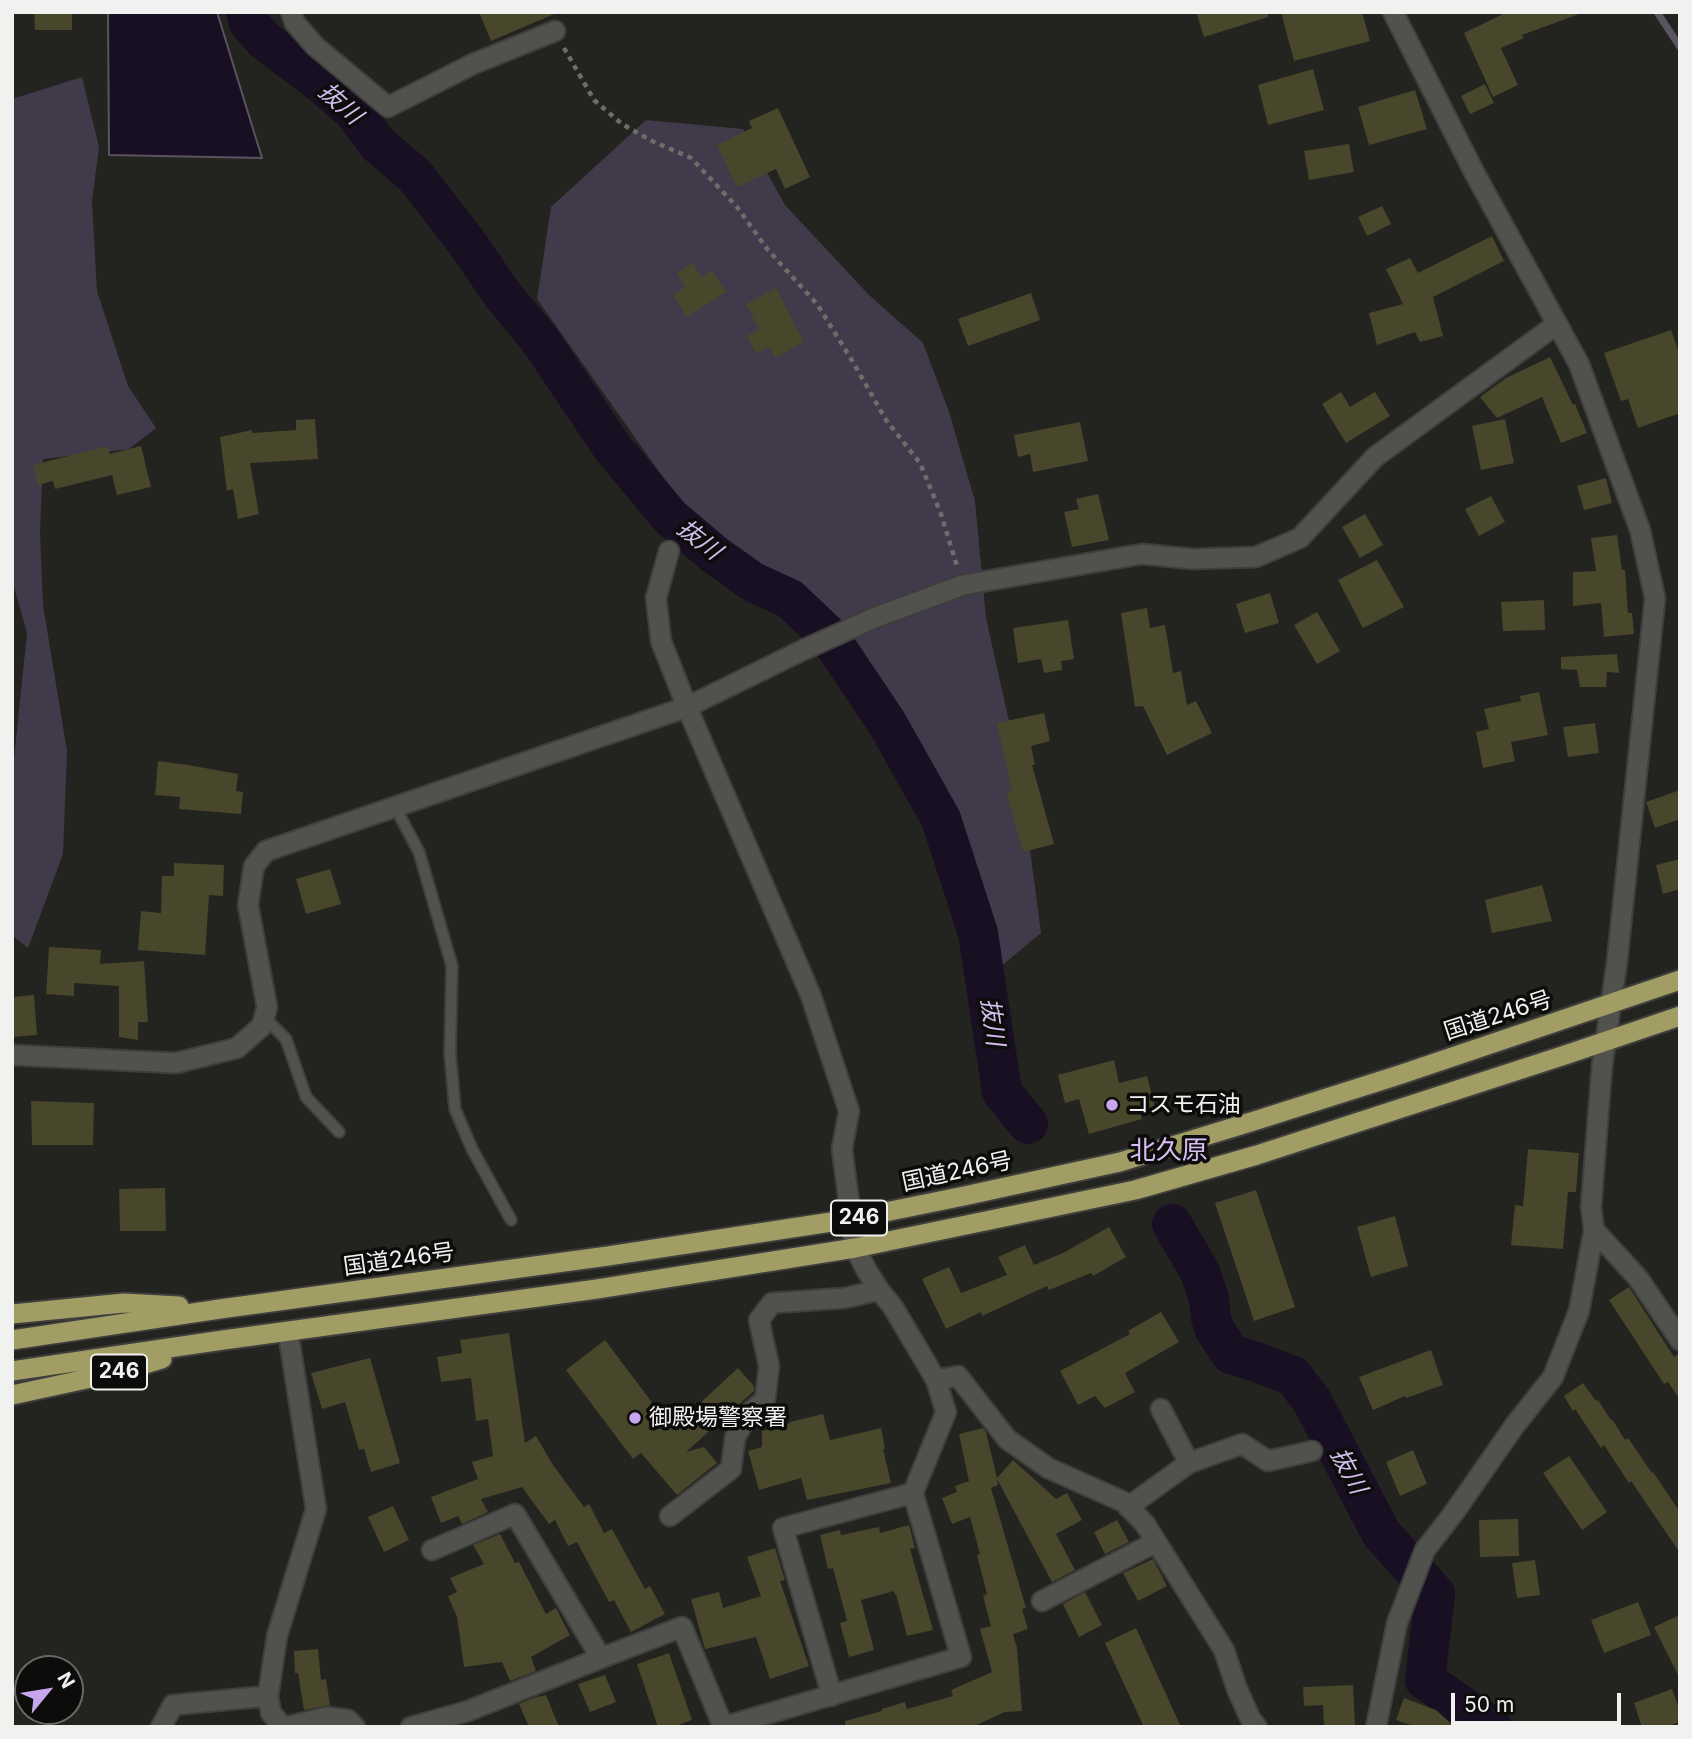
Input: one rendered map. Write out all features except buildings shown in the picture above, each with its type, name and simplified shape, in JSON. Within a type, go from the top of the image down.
[{"type":"highway","name":"国道246号","points":[[12,1340],[850,1219],[1120,1162],[1359,1087],[1680,980]]},
{"type":"highway","name":"246","points":[[12,1371],[597,1289],[855,1248],[1135,1190],[1257,1155],[1680,1016]]},
{"type":"highway","name":"246","points":[[12,1314],[124,1303],[220,1309]]},
{"type":"highway","name":"246","points":[[12,1395],[119,1372],[223,1340]]},
{"type":"street","points":[[291,12],[295,23],[316,46],[388,107],[473,64],[555,31]]},
{"type":"street","points":[[1376,1727],[1397,1623],[1425,1550],[1553,1377],[1579,1311],[1594,1230],[1591,1207],[1602,1066],[1617,962],[1655,598],[1640,530],[1579,364],[1474,172],[1393,12]]},
{"type":"street","points":[[12,1055],[176,1063],[237,1048],[262,1026],[267,1007],[248,905],[254,866],[265,851],[687,707],[874,618],[963,585],[1142,554],[1193,559],[1256,557],[1300,538],[1375,457],[1558,324]]},
{"type":"street","points":[[411,1727],[468,1711],[682,1627],[723,1726],[766,1716],[961,1657],[913,1493],[946,1412],[936,1380],[855,1248],[842,1149],[849,1111],[811,996],[661,641],[656,598],[669,551]]},
{"type":"street","points":[[1594,1230],[1638,1278],[1680,1340]]},
{"type":"street","points":[[670,1516],[731,1469],[736,1438],[741,1426],[748,1413],[765,1400],[769,1366],[759,1320],[772,1303],[845,1298],[879,1290]]},
{"type":"street","points":[[288,1332],[316,1508],[277,1636],[268,1696],[271,1713],[285,1727],[327,1717],[348,1720],[355,1727]]},
{"type":"street","points":[[936,1380],[958,1376],[1007,1438],[1048,1468],[1124,1502],[1145,1524],[1224,1650],[1237,1689],[1257,1727]]},
{"type":"street","points":[[1161,1409],[1189,1463]]},
{"type":"street","points":[[1128,1507],[1189,1463],[1242,1444],[1268,1461],[1312,1451]]},
{"type":"street","points":[[832,1696],[783,1528],[913,1493]]},
{"type":"street","points":[[432,1550],[515,1514],[601,1658]]},
{"type":"street","points":[[1042,1601],[1156,1542]]},
{"type":"street","points":[[161,1727],[173,1704],[268,1696]]},
{"type":"lane","points":[[395,807],[419,852],[452,966],[450,1053],[455,1109],[472,1149],[510,1220]]},
{"type":"lane","points":[[264,1017],[286,1039],[306,1097],[339,1132]]},
{"type":"path","points":[[555,31],[594,100],[622,124],[691,158],[737,207],[768,250],[817,304],[886,419],[920,463],[941,514],[963,585]]},
{"type":"shaded area","points":[[108,12],[217,12],[262,158],[109,155]]},
{"type":"shaded area","points":[[82,77],[99,147],[92,201],[97,291],[128,386],[156,428],[129,449],[43,459],[40,532],[43,605],[67,751],[63,854],[28,948],[12,935],[12,778],[27,633],[12,580],[12,99]]},
{"type":"shaded area","points":[[646,120],[743,129],[785,205],[869,295],[923,343],[949,412],[975,501],[986,618],[1019,766],[1041,933],[994,972],[936,780],[788,618],[699,528],[537,299],[551,207]]},
{"type":"waterway","name":"抜川","points":[[246,12],[249,23],[265,41],[353,111],[378,144],[415,176],[465,240],[502,294],[540,340],[612,447],[670,517],[715,555],[753,582],[790,599],[828,635],[887,723],[941,819],[978,933],[1002,1092],[1028,1124]]},
{"type":"waterway","points":[[1657,12],[1680,47]]},
{"type":"waterway","name":"抜川","points":[[1172,1224],[1200,1272],[1215,1330],[1231,1354],[1293,1376],[1312,1401],[1381,1533],[1435,1594],[1425,1680],[1492,1727]]},
{"type":"place","name":"コスモ石油","points":[[1112,1105]]},
{"type":"place","name":"御殿場警察署","points":[[635,1418]]},
{"type":"district","name":"北久原","points":[[1169,1151]]}]
